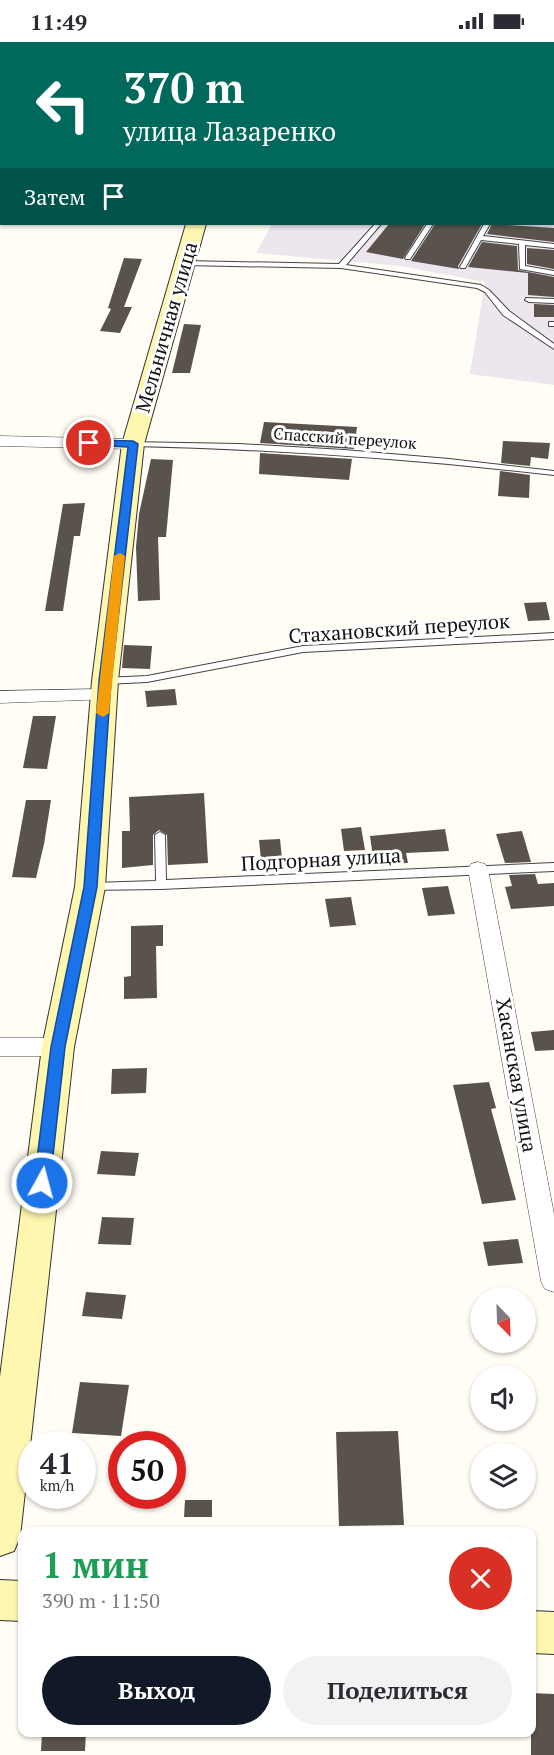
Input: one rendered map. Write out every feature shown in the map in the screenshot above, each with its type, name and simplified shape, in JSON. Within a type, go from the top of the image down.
[{"type":"main road","name":"Мельничная улица","points":[[0,1537],[3,1478],[58,1047],[90,887],[104,688],[133,444],[196,225]]},
{"type":"main road","points":[[0,1600],[18,1601]]},
{"type":"main road","points":[[536,1632],[554,1633]]},
{"type":"street","points":[[0,441],[133,444]]},
{"type":"street","points":[[0,697],[104,688]]},
{"type":"street","name":"Хасанская улица","points":[[478,869],[554,1281]]},
{"type":"street","points":[[0,1047],[58,1047]]},
{"type":"lane","points":[[341,266],[377,225]]},
{"type":"lane","points":[[408,258],[429,225]]},
{"type":"lane","points":[[463,267],[486,225]]},
{"type":"lane","points":[[478,238],[554,246]]},
{"type":"lane","points":[[522,243],[522,267],[554,273]]},
{"type":"lane","points":[[184,262],[341,266],[479,286],[487,291],[506,313],[554,347]]},
{"type":"lane","points":[[529,300],[554,301]]},
{"type":"lane","name":"Спасский переулок","points":[[133,444],[330,451],[465,462],[554,473]]},
{"type":"lane","name":"Стахановский переулок","points":[[104,688],[324,647],[554,636]]},
{"type":"lane","points":[[160,835],[161,885]]},
{"type":"lane","name":"Подгорная улица","points":[[90,887],[554,867]]},
{"type":"shaded area","points":[[271,225],[554,225],[554,385],[470,374],[485,282],[400,266],[256,253]]},
{"type":"building","points":[[388,225],[424,225],[403,259],[366,252]]},
{"type":"building","points":[[434,225],[481,225],[458,266],[459,269],[411,261]]},
{"type":"building","points":[[492,225],[554,228],[554,242],[487,234]]},
{"type":"building","points":[[482,242],[517,246],[518,270],[554,277],[554,297],[528,295],[528,273],[468,267]]},
{"type":"building","points":[[527,248],[554,250],[554,269],[527,264]]},
{"type":"building","points":[[124,258],[142,259],[124,307],[132,307],[120,333],[100,331],[111,309],[108,308]]},
{"type":"building","points":[[534,304],[554,305],[554,317],[534,317]]},
{"type":"building","points":[[184,324],[201,325],[190,373],[172,373]]},
{"type":"building","points":[[264,422],[357,427],[354,449],[260,443]]},
{"type":"building","points":[[503,441],[550,443],[548,459],[531,457],[530,466],[501,463]]},
{"type":"building","points":[[260,453],[352,459],[349,480],[259,474]]},
{"type":"building","points":[[151,459],[173,460],[166,537],[158,537],[160,600],[138,601],[136,547],[139,514]]},
{"type":"building","points":[[500,471],[530,475],[529,498],[498,496]]},
{"type":"building","points":[[85,503],[80,536],[74,536],[63,611],[45,611],[63,504]]},
{"type":"building","points":[[546,602],[550,620],[528,621],[524,603]]},
{"type":"building","points":[[124,645],[152,646],[150,669],[122,668]]},
{"type":"building","points":[[175,689],[177,705],[147,707],[145,691]]},
{"type":"building","points":[[33,716],[56,716],[47,769],[23,768]]},
{"type":"building","points":[[204,793],[208,863],[168,865],[167,835],[159,830],[153,835],[153,865],[122,868],[122,831],[130,831],[129,797]]},
{"type":"building","points":[[26,800],[51,800],[36,878],[12,877]]},
{"type":"building","points":[[361,827],[365,850],[344,851],[341,829]]},
{"type":"building","points":[[445,829],[449,851],[406,853],[408,863],[374,864],[370,836]]},
{"type":"building","points":[[522,831],[531,862],[505,863],[496,834]]},
{"type":"building","points":[[280,839],[282,859],[261,860],[259,840]]},
{"type":"building","points":[[535,874],[538,884],[554,883],[554,906],[511,909],[505,887],[512,886],[509,875]]},
{"type":"building","points":[[448,886],[455,914],[428,916],[422,888]]},
{"type":"building","points":[[351,897],[356,925],[330,927],[325,899]]},
{"type":"building","points":[[163,925],[163,946],[156,946],[157,998],[124,999],[124,977],[131,976],[131,926]]},
{"type":"building","points":[[554,1030],[554,1050],[535,1051],[531,1032]]},
{"type":"building","points":[[147,1068],[146,1093],[111,1094],[112,1069]]},
{"type":"building","points":[[489,1082],[496,1108],[491,1109],[516,1200],[482,1204],[453,1085]]},
{"type":"building","points":[[101,1151],[139,1153],[135,1176],[97,1174]]},
{"type":"building","points":[[102,1217],[134,1218],[131,1245],[98,1244]]},
{"type":"building","points":[[518,1239],[523,1263],[488,1266],[483,1242]]},
{"type":"building","points":[[86,1292],[126,1295],[122,1319],[82,1316]]},
{"type":"building","points":[[80,1382],[129,1385],[122,1431],[108,1431],[108,1435],[96,1434],[96,1431],[72,1431]]},
{"type":"building","points":[[398,1431],[404,1525],[339,1526],[336,1432]]},
{"type":"building","points":[[186,1500],[212,1500],[212,1517],[184,1517]]},
{"type":"building","points":[[536,1693],[554,1694],[554,1755],[531,1755],[531,1737],[536,1737]]},
{"type":"building","points":[[42,1737],[86,1737],[85,1751],[41,1751]]},
{"type":"slow traffic","points":[[103,713],[120,556]]},
{"type":"route","points":[[42,1183],[58,1047],[90,887],[105,681],[133,444],[89,443]]}]
